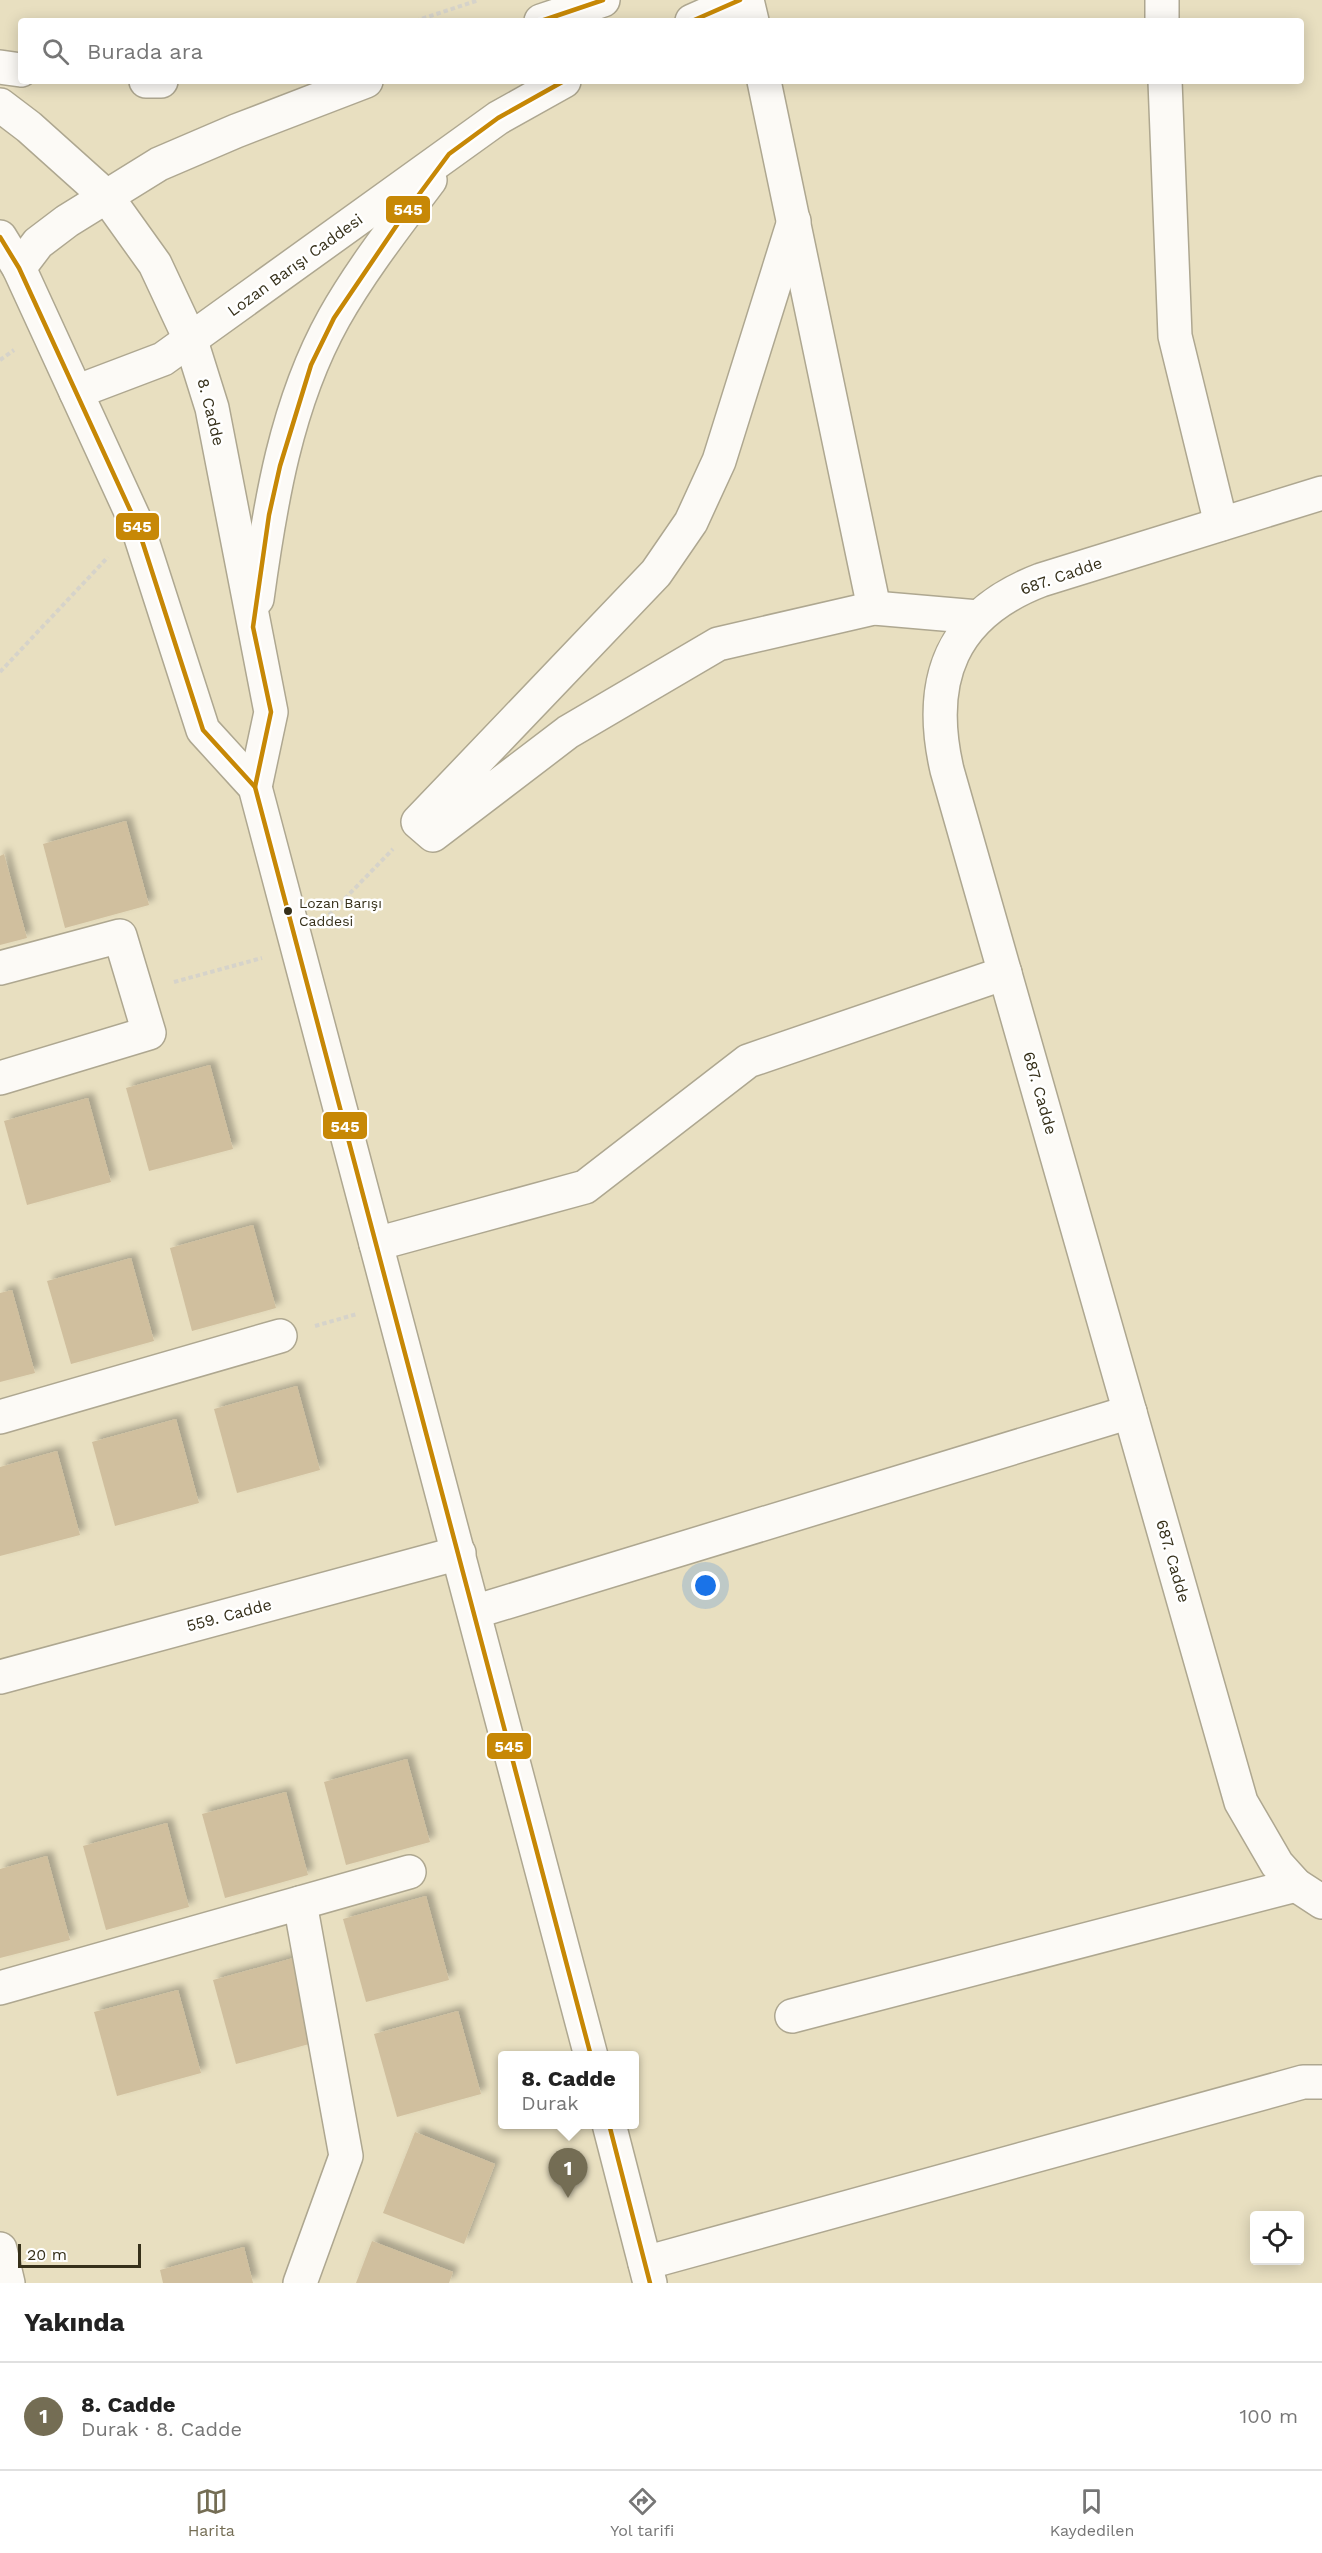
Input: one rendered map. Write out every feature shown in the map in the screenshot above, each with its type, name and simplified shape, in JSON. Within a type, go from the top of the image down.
[{"type":"street","points":[[550,18],[603,0]]},
{"type":"street","points":[[699,18],[740,0]]},
{"type":"street","points":[[747,0],[751,18]]},
{"type":"street","points":[[1161,0],[1162,18]]},
{"type":"street","points":[[0,67],[18,70]]},
{"type":"street","points":[[20,267],[38,243],[67,221],[159,164],[359,84]]},
{"type":"street","name":"Lozan Barışı Caddesi","points":[[76,392],[163,359],[498,118],[559,84]]},
{"type":"street","points":[[765,84],[874,608]]},
{"type":"street","points":[[1165,84],[1175,336],[1221,524]]},
{"type":"street","name":"8. Cadde","points":[[0,105],[107,197],[155,264],[191,341],[212,408],[271,712],[255,787],[590,2051]]},
{"type":"street","points":[[253,627],[269,515],[280,466],[311,365],[334,318],[403,216],[449,154]]},
{"type":"street","points":[[794,220],[719,461],[691,522],[656,573],[418,822],[433,835],[568,732],[718,644],[874,608],[978,616]]},
{"type":"street","name":"8. Cadde","points":[[0,237],[20,267],[137,525],[203,730],[255,787]]},
{"type":"street","name":"687. Cadde","points":[[1309,1893],[1276,1864],[1241,1803],[947,770],[938,714],[948,666],[961,640],[978,616],[1005,597],[1031,585],[1322,493]]},
{"type":"street","points":[[0,968],[120,936],[149,1033],[0,1078]]},
{"type":"street","points":[[376,1244],[585,1187],[748,1061],[1005,973]]},
{"type":"street","points":[[0,1417],[279,1336]]},
{"type":"street","points":[[474,1612],[1130,1413]]},
{"type":"street","name":"559. Cadde","points":[[0,1677],[459,1553]]},
{"type":"street","points":[[0,1988],[409,1872]]},
{"type":"street","points":[[792,2016],[1309,1893]]},
{"type":"street","points":[[300,1903],[346,2156],[300,2283]]},
{"type":"street","points":[[610,2129],[648,2273],[1303,2082],[1322,2082]]},
{"type":"street","points":[[0,2249],[8,2283]]},
{"type":"path","points":[[424,18],[479,0]]},
{"type":"path","points":[[0,672],[137,525]]},
{"type":"path","points":[[137,992],[298,948],[418,822]]},
{"type":"path","points":[[279,1336],[393,1304]]},
{"type":"building","points":[[126,821],[149,905],[65,928],[43,844]]},
{"type":"building","points":[[4,854],[27,938],[0,945],[0,856]]},
{"type":"building","points":[[210,1065],[233,1149],[149,1171],[126,1088]]},
{"type":"building","points":[[88,1098],[111,1182],[27,1205],[4,1121]]},
{"type":"building","points":[[253,1225],[276,1308],[192,1331],[170,1248]]},
{"type":"building","points":[[131,1258],[154,1341],[71,1364],[47,1281]]},
{"type":"building","points":[[12,1290],[35,1373],[0,1382],[0,1293]]},
{"type":"building","points":[[297,1386],[320,1470],[237,1493],[214,1409]]},
{"type":"building","points":[[176,1419],[199,1503],[115,1526],[92,1442]]},
{"type":"building","points":[[57,1451],[80,1535],[0,1556],[0,1467]]},
{"type":"building","points":[[407,1759],[430,1842],[346,1865],[324,1782]]},
{"type":"building","points":[[286,1792],[308,1875],[225,1898],[202,1814]]},
{"type":"building","points":[[167,1823],[189,1907],[106,1930],[83,1846]]},
{"type":"building","points":[[47,1856],[70,1940],[0,1958],[0,1869]]},
{"type":"building","points":[[426,1896],[449,1980],[366,2002],[343,1919]]},
{"type":"building","points":[[297,1957],[320,2041],[236,2064],[213,1980]]},
{"type":"building","points":[[178,1990],[201,2073],[117,2096],[94,2012]]},
{"type":"building","points":[[458,2011],[481,2094],[397,2117],[374,2034]]},
{"type":"building","points":[[415,2132],[495,2164],[464,2244],[383,2213]]},
{"type":"building","points":[[372,2241],[453,2272],[449,2283],[356,2283]]},
{"type":"building","points":[[244,2247],[253,2283],[163,2283],[160,2270]]},
{"type":"transit line","name":"545","points":[[550,18],[603,0]]},
{"type":"transit line","name":"545","points":[[699,18],[740,0]]},
{"type":"transit line","name":"545","points":[[255,787],[271,712],[253,627],[269,515],[280,466],[311,365],[334,318],[403,216],[449,154],[498,118],[559,84]]},
{"type":"transit line","name":"545","points":[[0,237],[19,268],[137,525],[203,730],[255,787],[590,2051]]},
{"type":"transit line","name":"545","points":[[610,2129],[650,2283]]},
{"type":"place","name":"Lozan Barışı Caddesi","points":[[288,911]]},
{"type":"place","name":"8. Cadde","points":[[568,2198]]}]
